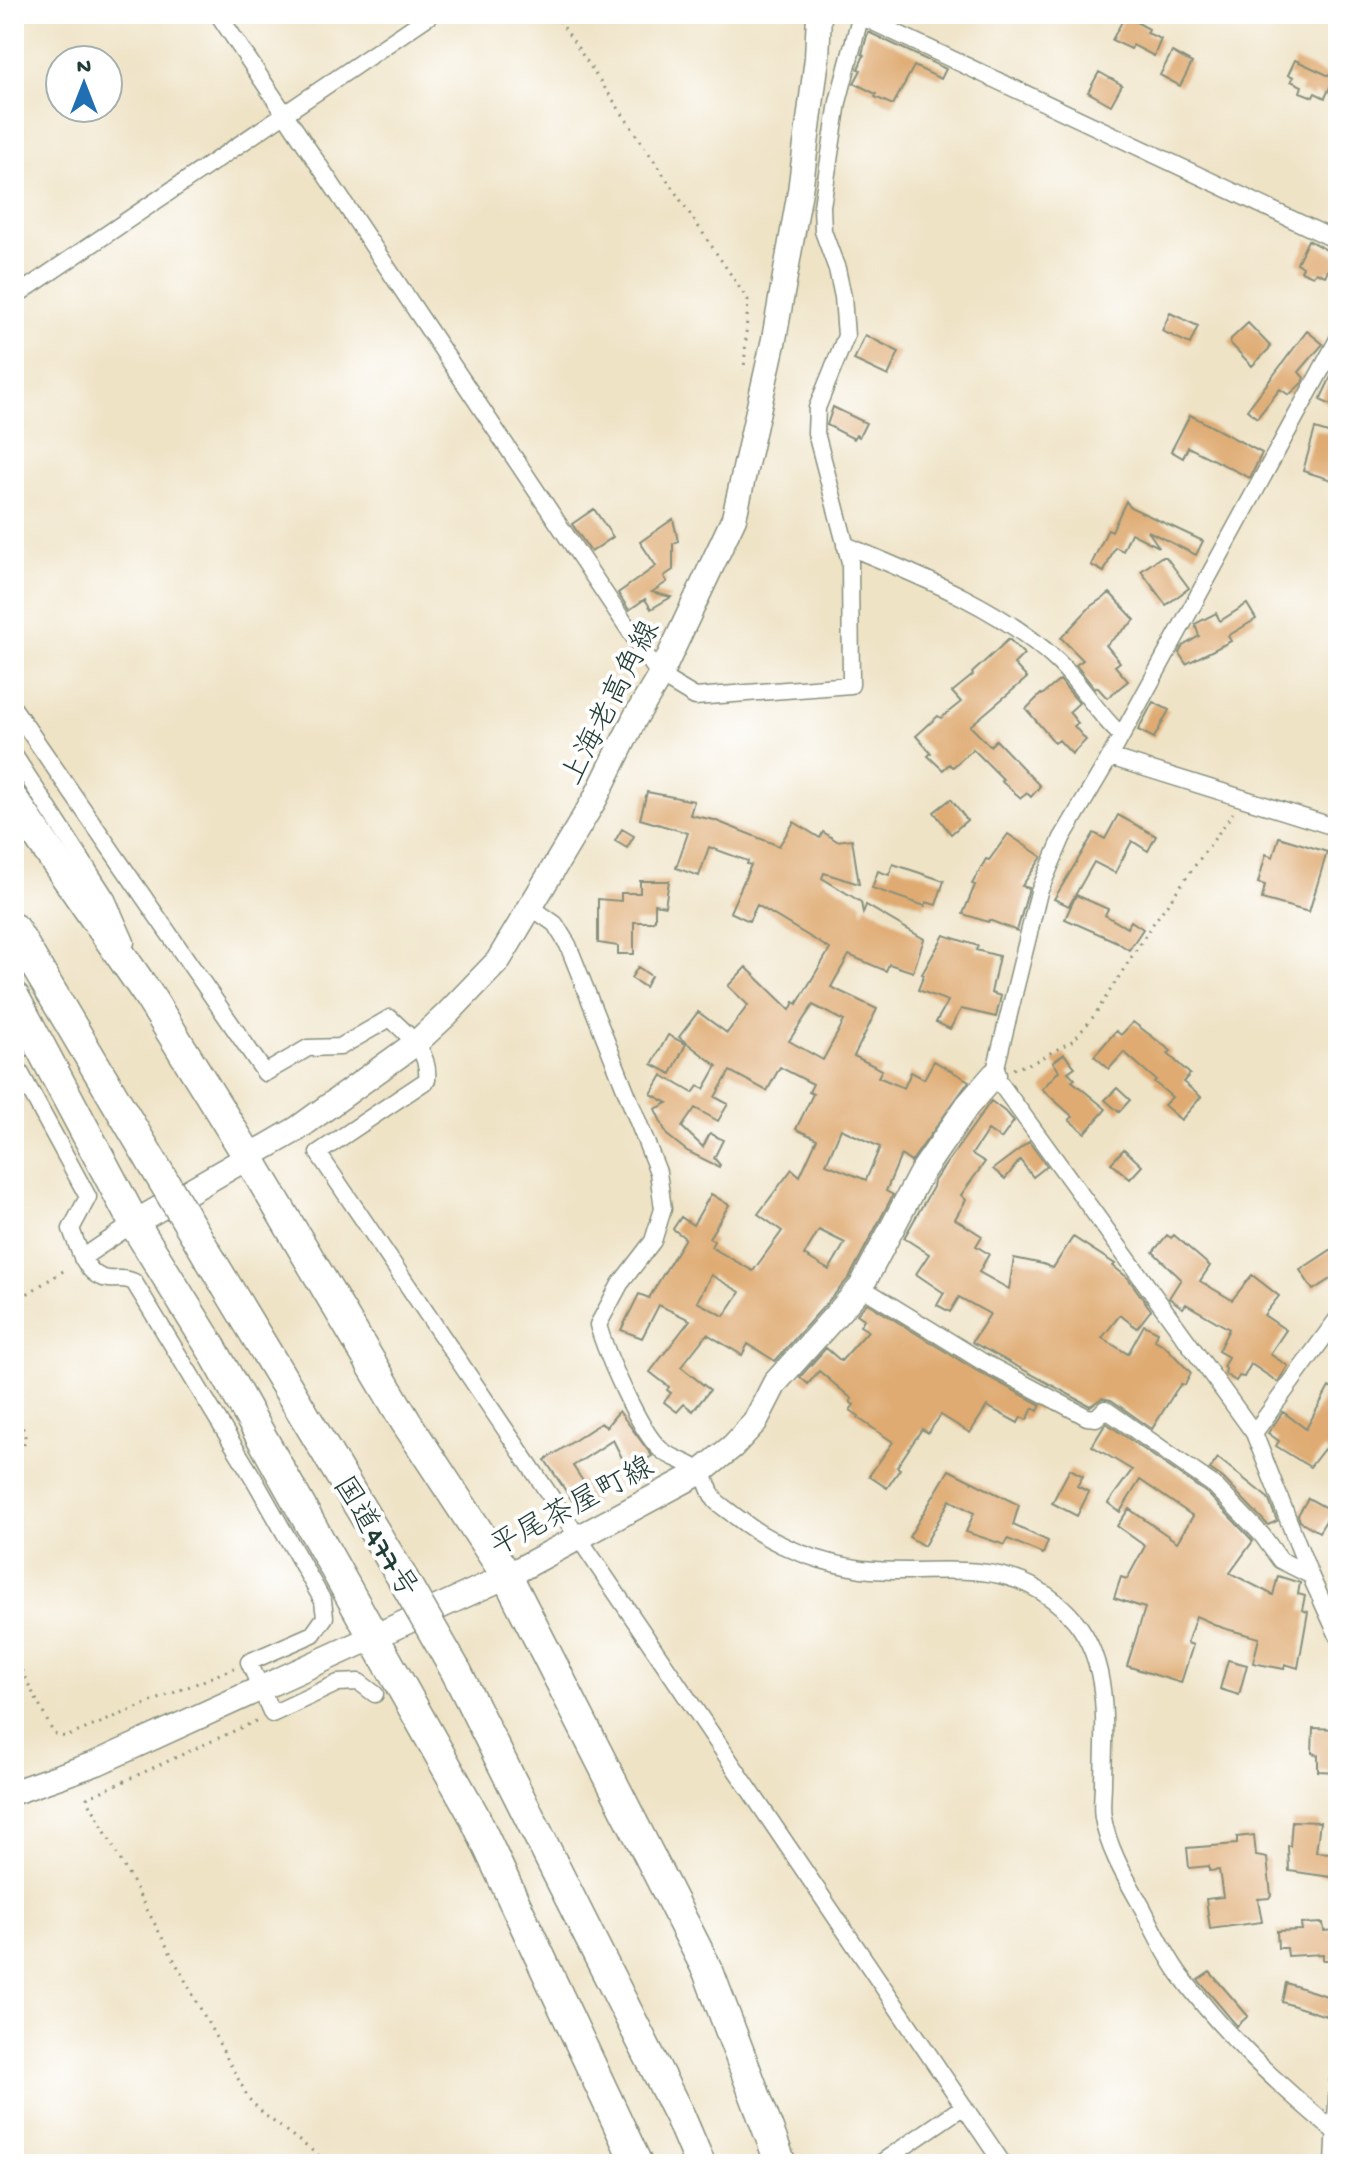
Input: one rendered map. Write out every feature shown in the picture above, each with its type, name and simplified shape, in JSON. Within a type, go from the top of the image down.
[{"type":"highway","points":[[14,801],[149,996],[406,1422],[507,1576],[708,1971],[781,2164]]},
{"type":"highway","name":"国道477号","points":[[14,929],[456,1671],[680,2117],[700,2164]]},
{"type":"highway","points":[[14,997],[134,1223],[212,1349],[473,1814],[637,2164]]},
{"type":"main road","name":"上海老高角線","points":[[134,1223],[297,1129],[416,1043],[498,961],[595,799],[635,718],[660,676],[734,518],[774,339],[800,191],[817,58],[819,14]]},
{"type":"main road","name":"平尾茶屋町線","points":[[14,1792],[97,1763],[507,1576],[701,1472],[733,1446],[755,1422],[775,1383],[861,1287],[921,1173],[967,1106],[994,1075]]},
{"type":"street","points":[[218,14],[660,676],[695,697],[851,685],[850,562],[816,433],[817,408],[846,336],[843,297],[823,231],[822,206],[838,102],[859,15],[1338,241]]},
{"type":"street","points":[[14,297],[432,14]]},
{"type":"street","points":[[1338,339],[1110,757],[1062,838],[1039,892],[994,1075],[1254,1433],[1310,1575],[1338,1636]]},
{"type":"street","points":[[845,545],[913,573],[1004,621],[1057,660],[1104,720],[1121,735]]},
{"type":"street","points":[[14,709],[265,1073],[308,1048],[340,1047],[390,1018],[416,1043],[428,1066],[427,1080],[318,1153],[1003,2164]]},
{"type":"street","points":[[14,755],[107,899],[149,996]]},
{"type":"street","points":[[1110,757],[1338,828]]},
{"type":"street","points":[[531,907],[555,924],[568,945],[658,1172],[663,1209],[653,1241],[620,1284],[598,1325],[605,1351],[639,1417],[660,1449],[701,1472],[715,1500],[756,1533],[797,1554],[862,1569],[991,1572],[1019,1580],[1044,1593],[1070,1615],[1093,1653],[1104,1698],[1103,1817],[1111,1843],[1134,1892],[1179,1974],[1268,2075],[1334,2131]]},
{"type":"street","points":[[14,1061],[88,1197],[71,1229],[82,1258],[94,1273],[107,1280],[125,1277],[134,1282],[254,1479],[323,1601],[325,1617],[313,1634],[249,1662],[272,1714],[338,1683],[359,1682],[375,1694]]},
{"type":"street","points":[[82,1258],[134,1223]]},
{"type":"street","points":[[861,1287],[983,1362],[1087,1417],[1096,1418],[1105,1409],[1215,1486],[1262,1535],[1280,1560],[1310,1575]]},
{"type":"street","points":[[1254,1433],[1338,1318]]},
{"type":"street","points":[[1334,2164],[1338,2080]]},
{"type":"street","points":[[879,2164],[964,2106]]},
{"type":"path","points":[[555,14],[748,300],[744,376]]},
{"type":"path","points":[[994,1075],[1034,1062],[1074,1040],[1094,1016],[1150,928],[1243,799]]},
{"type":"path","points":[[14,1302],[82,1258]]},
{"type":"path","points":[[14,1414],[23,1426],[26,1439],[21,1451],[14,1456]]},
{"type":"path","points":[[14,1656],[54,1734],[66,1737],[249,1662]]},
{"type":"path","points":[[272,1714],[87,1798],[249,2099],[266,2116],[330,2164]]},
{"type":"building","points":[[1125,16],[1149,29],[1147,33],[1161,39],[1154,56],[1133,45],[1131,49],[1112,40]]},
{"type":"building","points":[[868,32],[946,69],[941,79],[914,66],[893,105],[875,97],[876,94],[854,83],[861,70],[858,69]]},
{"type":"building","points":[[1172,52],[1192,63],[1180,86],[1160,75]]},
{"type":"building","points":[[1295,60],[1334,78],[1325,98],[1315,93],[1313,97],[1300,92],[1302,86],[1291,81],[1294,77],[1288,75]]},
{"type":"building","points":[[1099,72],[1122,85],[1111,105],[1088,92]]},
{"type":"building","points":[[1308,240],[1338,256],[1338,274],[1328,270],[1325,276],[1316,272],[1313,276],[1301,271],[1303,267],[1297,263]]},
{"type":"building","points":[[1170,313],[1198,326],[1190,344],[1162,331]]},
{"type":"building","points":[[1248,323],[1271,347],[1252,366],[1230,343]]},
{"type":"building","points":[[1307,331],[1323,344],[1299,372],[1304,378],[1302,383],[1289,395],[1280,389],[1257,418],[1247,410]]},
{"type":"building","points":[[865,335],[899,352],[888,376],[854,360]]},
{"type":"building","points":[[1338,362],[1338,408],[1320,400]]},
{"type":"building","points":[[833,407],[866,423],[859,437],[856,435],[854,439],[827,425]]},
{"type":"building","points":[[1190,415],[1262,453],[1250,478],[1188,447],[1183,458],[1171,451]]},
{"type":"building","points":[[1315,429],[1338,436],[1338,482],[1303,471]]},
{"type":"building","points":[[1126,501],[1130,507],[1203,541],[1196,555],[1148,531],[1159,547],[1131,533],[1123,551],[1115,547],[1104,572],[1091,565]]},
{"type":"building","points":[[594,509],[613,537],[591,552],[572,524]]},
{"type":"building","points":[[673,519],[678,541],[673,544],[673,570],[664,576],[667,582],[652,592],[671,597],[651,609],[645,599],[629,610],[618,593],[656,566],[640,542]]},
{"type":"building","points":[[1161,557],[1166,557],[1189,588],[1166,605],[1141,571]]},
{"type":"building","points":[[1110,593],[1135,620],[1106,645],[1120,662],[1115,666],[1128,681],[1107,698],[1097,687],[1095,689],[1076,665],[1083,660],[1061,638],[1091,606]]},
{"type":"building","points":[[1247,604],[1256,619],[1228,636],[1231,641],[1186,664],[1179,653],[1183,646],[1199,636],[1195,624],[1216,613],[1220,621]]},
{"type":"building","points":[[1009,639],[1024,654],[1014,664],[1027,678],[970,726],[990,746],[996,740],[1040,786],[1031,797],[1027,793],[1021,798],[973,749],[953,767],[949,764],[943,770],[928,756],[931,753],[916,736],[938,716],[941,718],[961,702],[952,692]]},
{"type":"building","points":[[1060,680],[1079,703],[1069,712],[1078,723],[1074,726],[1086,740],[1072,754],[1059,740],[1055,743],[1026,709]]},
{"type":"building","points":[[1153,702],[1169,710],[1154,738],[1138,730]]},
{"type":"building","points":[[647,792],[694,801],[690,815],[714,820],[779,846],[794,822],[820,838],[823,832],[837,841],[852,839],[859,884],[824,873],[822,878],[861,902],[863,913],[866,905],[924,939],[913,972],[889,964],[886,971],[849,955],[831,987],[877,1009],[854,1056],[882,1070],[878,1077],[904,1088],[911,1072],[924,1079],[934,1061],[969,1081],[911,1162],[901,1155],[886,1191],[893,1195],[849,1278],[775,1361],[748,1344],[742,1355],[707,1334],[681,1367],[710,1390],[693,1411],[684,1404],[677,1412],[664,1402],[671,1393],[667,1390],[669,1387],[650,1372],[690,1320],[659,1305],[642,1338],[621,1330],[639,1294],[649,1298],[685,1238],[673,1229],[681,1217],[693,1225],[711,1194],[729,1205],[709,1238],[714,1241],[711,1247],[753,1271],[782,1231],[758,1214],[792,1169],[800,1176],[817,1139],[796,1129],[813,1094],[809,1092],[813,1084],[780,1067],[767,1091],[730,1071],[715,1097],[728,1104],[718,1121],[695,1108],[682,1127],[703,1147],[710,1133],[723,1140],[714,1158],[719,1167],[687,1151],[667,1135],[655,1109],[668,1103],[651,1094],[662,1075],[693,1093],[698,1086],[704,1089],[717,1066],[679,1037],[698,1012],[727,1033],[748,1005],[728,986],[746,967],[790,1010],[794,1002],[797,1004],[830,949],[757,905],[749,921],[730,912],[751,865],[747,864],[748,861],[709,847],[699,876],[676,868],[688,833],[640,819]],"holes":[[[813,1005],[844,1021],[823,1060],[789,1041]],[[841,1129],[880,1147],[866,1180],[826,1164]],[[819,1230],[845,1243],[829,1270],[804,1255]],[[711,1275],[740,1292],[724,1316],[697,1302]]]},
{"type":"building","points":[[951,799],[967,820],[951,834],[934,812]]},
{"type":"building","points":[[1118,815],[1156,836],[1148,851],[1132,841],[1115,873],[1094,862],[1069,906],[1054,899],[1094,833],[1105,839]]},
{"type":"building","points":[[622,829],[634,836],[627,848],[615,841]]},
{"type":"building","points":[[1008,834],[1042,857],[1022,886],[1029,888],[1017,931],[963,914],[975,885],[972,884],[986,859],[989,860]]},
{"type":"building","points":[[1279,837],[1327,852],[1309,912],[1262,899],[1265,885],[1258,883],[1266,854],[1273,857]]},
{"type":"building","points":[[893,864],[944,881],[936,905],[926,902],[925,906],[872,888],[878,871],[889,875]]},
{"type":"building","points":[[640,881],[669,881],[665,906],[655,904],[655,920],[634,922],[634,954],[618,954],[618,946],[598,943],[598,899],[621,901],[621,893],[640,893]]},
{"type":"building","points":[[1076,895],[1108,909],[1105,915],[1127,928],[1131,921],[1143,929],[1129,950],[1065,919]]},
{"type":"building","points":[[944,935],[978,946],[976,950],[999,956],[991,993],[1001,996],[996,1017],[961,1009],[950,1029],[936,1022],[948,1001],[918,990],[922,974]]},
{"type":"building","points":[[638,967],[651,976],[645,987],[631,978]]},
{"type":"building","points":[[1133,1022],[1171,1051],[1168,1054],[1190,1074],[1183,1082],[1201,1097],[1181,1120],[1164,1105],[1172,1097],[1124,1052],[1109,1069],[1094,1056],[1116,1031],[1121,1035]]},
{"type":"building","points":[[668,1035],[686,1044],[671,1074],[652,1064]]},
{"type":"building","points":[[1064,1054],[1075,1067],[1068,1072],[1075,1079],[1072,1081],[1106,1109],[1085,1133],[1069,1120],[1073,1117],[1042,1089],[1059,1071],[1053,1062]]},
{"type":"building","points":[[1117,1088],[1130,1100],[1119,1112],[1105,1100]]},
{"type":"building","points":[[991,1101],[1014,1121],[1001,1139],[988,1130],[972,1154],[985,1162],[961,1195],[966,1200],[955,1219],[982,1236],[976,1246],[989,1254],[979,1272],[1009,1289],[1014,1258],[1053,1268],[1073,1237],[1115,1264],[1113,1266],[1128,1278],[1151,1310],[1137,1328],[1120,1315],[1102,1338],[1128,1354],[1144,1325],[1158,1332],[1155,1340],[1191,1373],[1152,1429],[1111,1400],[1102,1398],[1090,1406],[972,1342],[990,1314],[959,1297],[950,1312],[937,1305],[944,1293],[916,1274],[929,1254],[904,1238],[934,1181]]},
{"type":"building","points":[[1029,1142],[1047,1166],[1033,1177],[1020,1160],[1005,1179],[993,1169]]},
{"type":"building","points":[[1124,1149],[1142,1166],[1130,1179],[1111,1163]]},
{"type":"building","points":[[1167,1235],[1171,1238],[1174,1235],[1210,1266],[1200,1281],[1232,1300],[1252,1275],[1279,1296],[1264,1315],[1286,1330],[1270,1354],[1288,1366],[1278,1382],[1251,1364],[1244,1377],[1239,1376],[1236,1381],[1225,1374],[1223,1367],[1228,1357],[1218,1351],[1229,1329],[1186,1304],[1183,1308],[1169,1298],[1181,1279],[1153,1252]]},
{"type":"building","points":[[1332,1249],[1338,1259],[1338,1274],[1313,1290],[1300,1270]]},
{"type":"building","points":[[867,1303],[977,1371],[1041,1405],[1038,1411],[1033,1408],[1027,1420],[1021,1417],[1018,1423],[987,1406],[970,1433],[941,1415],[928,1433],[922,1429],[887,1488],[869,1476],[893,1442],[858,1418],[850,1410],[854,1405],[850,1402],[852,1399],[819,1371],[808,1384],[800,1377],[826,1348],[841,1361],[868,1331],[860,1326],[864,1319],[857,1314]]},
{"type":"building","points":[[1329,1387],[1338,1392],[1338,1441],[1329,1453],[1324,1449],[1310,1467],[1276,1446],[1279,1441],[1268,1433],[1283,1412],[1306,1429]]},
{"type":"building","points":[[619,1411],[652,1456],[640,1463],[648,1478],[635,1484],[613,1440],[573,1466],[596,1501],[580,1512],[545,1460],[601,1423],[606,1427]]},
{"type":"building","points":[[1106,1423],[1208,1494],[1253,1541],[1230,1573],[1273,1595],[1278,1576],[1300,1583],[1298,1594],[1305,1596],[1302,1610],[1308,1612],[1298,1668],[1285,1664],[1284,1669],[1253,1663],[1259,1638],[1223,1628],[1196,1616],[1187,1643],[1193,1645],[1181,1683],[1127,1666],[1145,1608],[1114,1598],[1121,1577],[1127,1579],[1145,1546],[1117,1526],[1129,1509],[1177,1542],[1193,1516],[1140,1480],[1120,1512],[1108,1503],[1132,1470],[1092,1446]]},
{"type":"building","points":[[1218,1458],[1268,1498],[1277,1521],[1268,1525],[1223,1478],[1210,1469]]},
{"type":"building","points":[[1070,1469],[1083,1476],[1077,1486],[1089,1492],[1077,1516],[1052,1503]]},
{"type":"building","points":[[949,1470],[1019,1505],[1013,1525],[1048,1541],[1043,1554],[1008,1539],[1005,1545],[966,1532],[974,1513],[950,1500],[924,1546],[909,1537]]},
{"type":"building","points":[[1308,1498],[1332,1511],[1319,1532],[1300,1521],[1298,1515]]},
{"type":"building","points":[[1228,1660],[1247,1665],[1239,1695],[1220,1689]]},
{"type":"building","points":[[1313,1728],[1338,1729],[1338,1772],[1318,1771],[1318,1755],[1312,1753]]},
{"type":"building","points":[[1292,1821],[1320,1822],[1316,1852],[1332,1853],[1331,1877],[1289,1871],[1288,1846]]},
{"type":"building","points":[[1254,1835],[1256,1856],[1267,1858],[1271,1895],[1258,1899],[1262,1922],[1210,1929],[1206,1899],[1223,1897],[1219,1870],[1209,1871],[1209,1866],[1189,1868],[1187,1848],[1237,1844],[1237,1837]]},
{"type":"building","points":[[1323,1923],[1324,1931],[1338,1930],[1338,1960],[1323,1960],[1323,1954],[1288,1956],[1287,1948],[1278,1948],[1277,1931],[1302,1930],[1301,1924]]},
{"type":"building","points":[[1210,1972],[1248,2016],[1237,2026],[1198,1980]]},
{"type":"building","points":[[1286,1983],[1333,1998],[1326,2016],[1282,2002]]}]
